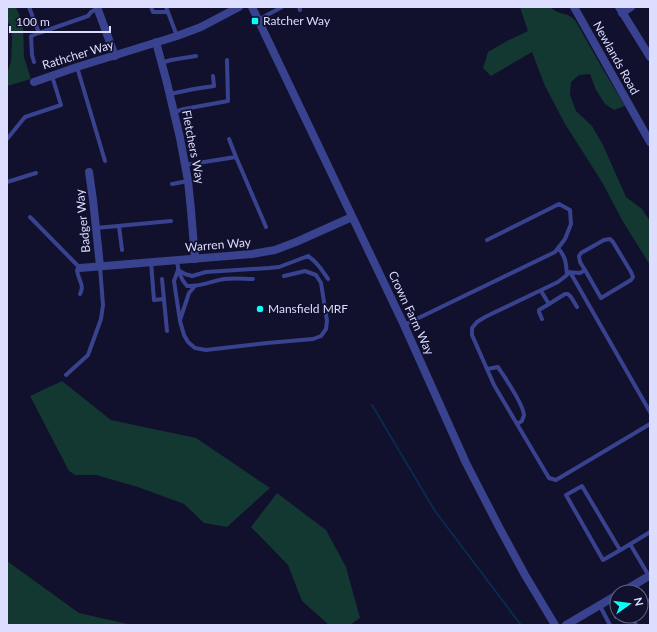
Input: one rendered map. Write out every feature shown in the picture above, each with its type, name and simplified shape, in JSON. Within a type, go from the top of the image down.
[{"type":"street","name":"Rathcher Way","points":[[34,82],[202,27],[239,7]]},
{"type":"street","name":"Crown Farm Way","points":[[252,7],[404,324],[482,496],[525,575],[555,625]]},
{"type":"street","name":"Newlands Road","points":[[574,7],[650,142]]},
{"type":"street","points":[[631,7],[620,10],[650,57]]},
{"type":"street","points":[[98,8],[115,56]]},
{"type":"street","name":"Fletchers Way","points":[[156,42],[170,94],[185,165],[191,210],[195,259]]},
{"type":"street","name":"Badger Way","points":[[89,172],[100,266]]},
{"type":"street","name":"Warren Way","points":[[80,268],[252,254],[275,250],[352,217]]},
{"type":"street","points":[[636,584],[650,576]]},
{"type":"street","points":[[566,625],[609,600]]},
{"type":"lane","points":[[29,7],[39,33]]},
{"type":"lane","points":[[151,7],[153,12],[168,12]]},
{"type":"lane","points":[[166,7],[177,36]]},
{"type":"lane","points":[[258,20],[282,7]]},
{"type":"lane","points":[[34,62],[32,55],[32,36],[88,16],[91,12],[98,8]]},
{"type":"lane","points":[[161,63],[196,56]]},
{"type":"lane","points":[[174,112],[228,100],[227,60]]},
{"type":"lane","points":[[77,67],[105,161]]},
{"type":"lane","points":[[7,139],[25,117],[60,105],[52,76]]},
{"type":"lane","points":[[170,94],[214,86],[213,76]]},
{"type":"lane","points":[[229,139],[266,227]]},
{"type":"lane","points":[[185,165],[236,156]]},
{"type":"lane","points":[[7,182],[36,173]]},
{"type":"lane","points":[[172,184],[188,182]]},
{"type":"lane","points":[[404,324],[555,252],[566,239],[571,224],[570,210],[558,204],[487,240]]},
{"type":"lane","points":[[30,217],[80,268],[77,270],[79,280],[82,284],[80,294]]},
{"type":"lane","points":[[96,228],[171,221]]},
{"type":"lane","points":[[119,226],[122,250]]},
{"type":"lane","points":[[610,239],[633,277],[631,280],[601,298],[584,270],[578,256],[604,240],[610,239]]},
{"type":"lane","points":[[558,248],[563,254],[568,272],[650,412]]},
{"type":"lane","points":[[178,270],[192,276],[206,272],[269,268],[308,256],[322,269],[328,279]]},
{"type":"lane","points":[[177,260],[181,279],[187,286],[195,286],[226,279],[253,279]]},
{"type":"lane","points":[[151,262],[154,300],[164,299]]},
{"type":"lane","points":[[66,375],[88,355],[101,320],[103,305],[100,266]]},
{"type":"lane","points":[[178,270],[174,281],[180,321],[184,335],[188,342],[195,348],[206,350],[314,339],[321,336],[326,329],[327,321],[321,283],[316,276],[305,271],[284,276]]},
{"type":"lane","points":[[568,272],[580,273],[584,270]]},
{"type":"lane","points":[[568,272],[567,275],[558,282],[485,317],[477,322],[472,328],[472,335],[494,385],[549,478],[556,480],[650,424]]},
{"type":"lane","points":[[162,279],[167,331]]},
{"type":"lane","points":[[180,321],[185,310],[189,293],[195,286]]},
{"type":"lane","points":[[541,290],[549,304]]},
{"type":"lane","points":[[542,319],[539,310],[565,294],[568,294],[571,297],[577,307]]},
{"type":"lane","points":[[487,368],[498,367],[522,406],[524,416],[522,421],[517,424]]},
{"type":"lane","points":[[620,550],[582,486],[566,495],[602,560],[620,550],[650,532]]},
{"type":"lane","points":[[630,544],[650,576]]},
{"type":"lane","points":[[600,606],[610,625]]},
{"type":"green space","points":[[7,7],[16,7],[23,24],[24,57],[31,79],[7,86],[7,73],[11,62],[12,37],[10,24],[7,23]]},
{"type":"green space","points":[[520,7],[550,7],[557,12],[568,15],[575,20],[625,106],[614,110],[605,104],[596,90],[590,74],[579,75],[571,82],[570,95],[576,111],[592,126],[603,145],[626,197],[642,209],[650,221],[650,265],[622,220],[602,182],[565,124],[545,86],[532,52],[491,76],[483,68],[488,52],[528,31]]},
{"type":"green space","points":[[62,381],[111,420],[196,438],[270,488],[227,527],[204,523],[184,504],[138,487],[96,475],[75,475],[69,471],[30,396]]},
{"type":"green space","points":[[277,493],[326,530],[346,567],[360,618],[350,625],[329,625],[302,601],[288,565],[251,527]]},
{"type":"green space","points":[[7,561],[79,613],[132,625],[7,625]]},
{"type":"waterway","points":[[372,405],[435,511],[521,625]]},
{"type":"place","name":"Ratcher Way","points":[[255,21]]},
{"type":"place","name":"Mansfield MRF","points":[[260,309]]}]
